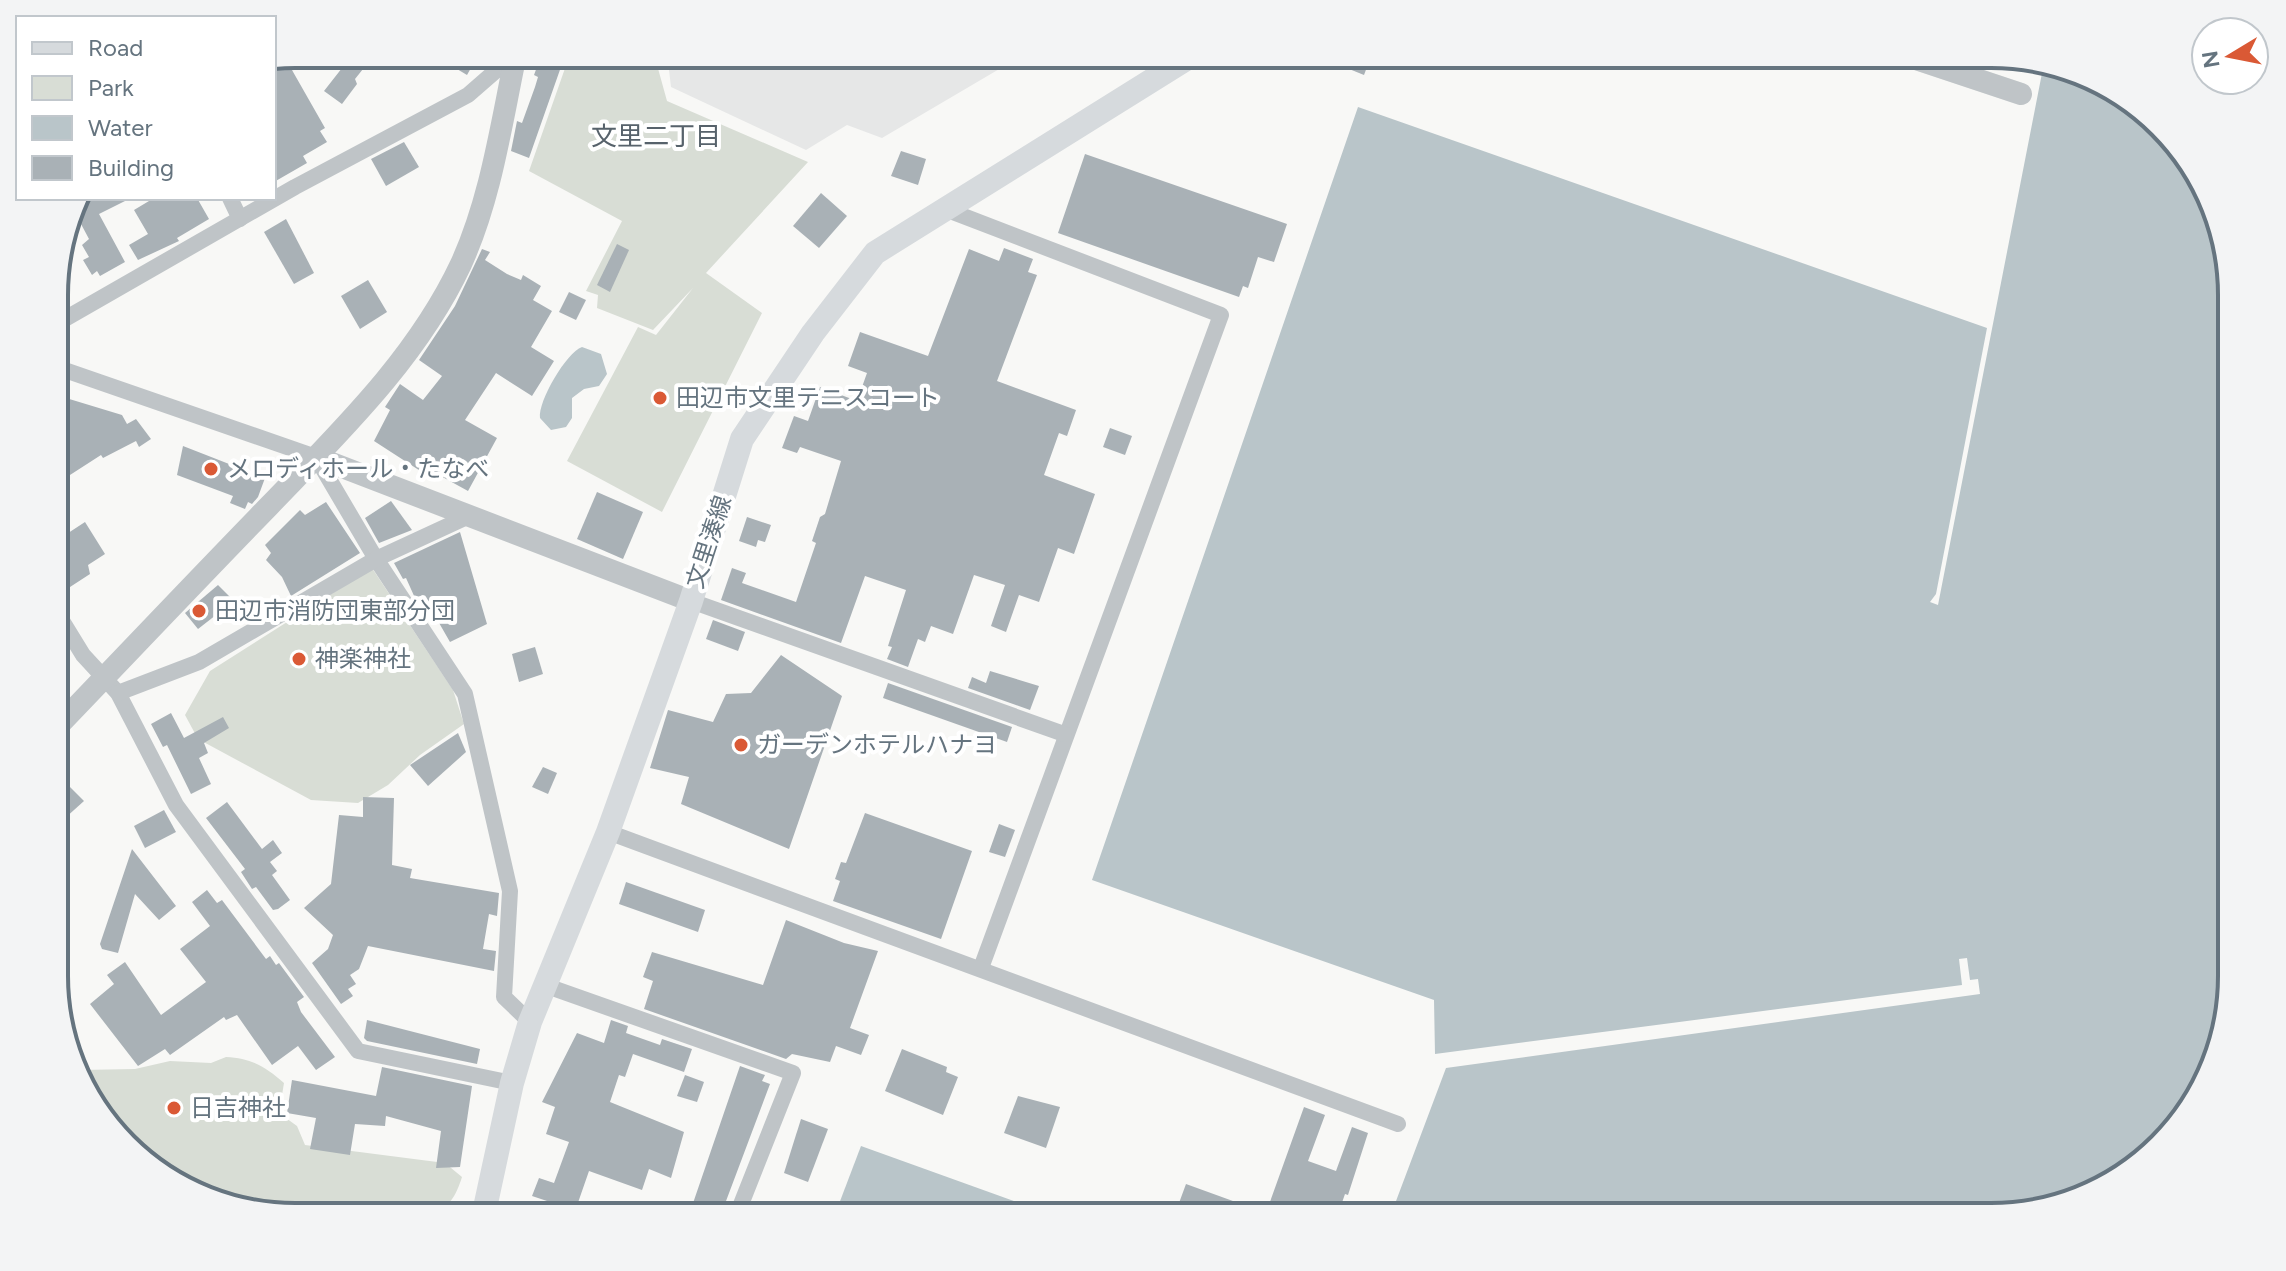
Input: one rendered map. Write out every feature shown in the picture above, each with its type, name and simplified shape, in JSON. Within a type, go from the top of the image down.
[{"type":"main road","name":"文里湊線","points":[[486,1203],[512,1083],[530,1022],[608,832],[691,601],[742,439],[813,333],[875,253],[1172,68]]},
{"type":"street","points":[[276,199],[468,95],[499,68]]},
{"type":"street","points":[[68,719],[111,685],[396,368],[429,320],[460,266],[483,210],[512,68]]},
{"type":"street","points":[[1943,68],[2021,94]]},
{"type":"street","points":[[231,200],[240,219]]},
{"type":"street","points":[[68,317],[275,200]]},
{"type":"street","points":[[945,209],[1221,315],[1064,734],[981,968]]},
{"type":"street","points":[[68,371],[316,457],[691,601],[1064,734]]},
{"type":"street","points":[[316,457],[376,559],[465,694],[510,891],[504,997],[530,1022]]},
{"type":"street","points":[[111,685],[199,662],[376,559],[469,516]]},
{"type":"street","points":[[68,631],[83,655],[111,685],[176,805],[358,1051],[512,1083]]},
{"type":"street","points":[[608,832],[1398,1124]]},
{"type":"street","points":[[544,985],[793,1073],[742,1203]]},
{"type":"shaded area","points":[[669,68],[1001,68],[882,138],[847,125],[806,150],[671,87]]},
{"type":"green space","points":[[565,68],[658,68],[667,101],[808,162],[706,273],[762,313],[662,512],[567,461],[638,327],[656,335],[693,288],[653,330],[597,308],[598,295],[586,291],[622,221],[529,171]]},
{"type":"green space","points":[[372,568],[453,690],[464,724],[420,755],[388,785],[358,803],[311,800],[198,739],[185,715],[210,671]]},
{"type":"green space","points":[[226,1057],[243,1059],[258,1064],[284,1083],[279,1113],[297,1126],[305,1145],[445,1163],[462,1177],[454,1196],[449,1203],[295,1203],[265,1201],[208,1186],[181,1173],[134,1137],[106,1102],[88,1070],[135,1069],[170,1061],[211,1063]]},
{"type":"water","points":[[2042,74],[2078,85],[2104,98],[2152,134],[2188,182],[2201,208],[2214,251],[2218,280],[2218,991],[2214,1020],[2201,1063],[2188,1090],[2171,1114],[2152,1137],[2129,1156],[2078,1186],[2035,1199],[2006,1203],[1395,1203],[1446,1068],[1980,994],[1978,979],[1970,980],[1967,958],[1959,959],[1962,985],[1435,1054],[1434,1000],[1092,880],[1358,107],[1987,328],[1936,594],[1930,602],[1938,605]]},
{"type":"water","points":[[582,347],[601,354],[607,374],[599,386],[584,389],[572,398],[572,418],[566,427],[551,430],[540,418],[543,401],[568,358]]},
{"type":"water","points":[[861,1146],[1020,1203],[839,1203]]},
{"type":"building","points":[[291,68],[325,128],[320,131],[327,142],[303,156],[307,163],[276,181],[276,69]]},
{"type":"building","points":[[342,68],[364,68],[355,79],[357,84],[342,104],[324,91]]},
{"type":"building","points":[[455,68],[471,68],[467,75]]},
{"type":"building","points":[[537,68],[561,68],[529,158],[511,151],[517,121],[522,123],[535,87],[538,77],[534,75]]},
{"type":"building","points":[[1347,68],[1367,68],[1364,75]]},
{"type":"building","points":[[404,142],[419,167],[386,186],[371,159]]},
{"type":"building","points":[[901,151],[926,159],[918,185],[891,176]]},
{"type":"building","points":[[1085,154],[1287,224],[1274,262],[1258,257],[1248,288],[1243,286],[1239,297],[1058,233]]},
{"type":"building","points":[[821,193],[847,216],[819,248],[793,226]]},
{"type":"building","points":[[89,200],[127,200],[99,214],[125,262],[100,276],[97,271],[92,275],[83,260],[89,257],[82,245],[89,239],[80,222]]},
{"type":"building","points":[[151,200],[198,200],[209,219],[177,238],[179,241],[138,260],[129,245],[148,234],[134,210]]},
{"type":"building","points":[[286,219],[314,273],[294,284],[264,232]]},
{"type":"building","points":[[617,244],[629,250],[610,292],[597,285]]},
{"type":"building","points":[[1004,248],[1033,259],[1028,272],[1037,275],[997,381],[1076,410],[1067,436],[1059,433],[1044,475],[1095,494],[1074,554],[1058,548],[1039,602],[1019,595],[1006,632],[991,626],[1005,585],[974,575],[953,634],[931,626],[925,642],[918,639],[908,667],[887,659],[892,647],[888,646],[906,590],[865,576],[841,643],[721,600],[732,568],[746,573],[742,583],[796,602],[816,543],[812,541],[820,517],[825,514],[841,461],[800,447],[797,453],[782,448],[794,416],[808,421],[820,387],[857,401],[867,373],[848,366],[860,332],[928,356],[969,249],[999,261]]},
{"type":"building","points":[[482,249],[490,252],[485,260],[507,274],[521,280],[523,275],[541,286],[533,300],[552,311],[531,347],[554,361],[532,396],[496,373],[465,420],[497,438],[468,491],[428,469],[425,474],[374,441],[390,410],[385,407],[400,384],[423,400],[442,376],[419,360],[455,306]]},
{"type":"building","points":[[368,280],[387,312],[360,329],[341,296]]},
{"type":"building","points":[[569,292],[586,300],[576,320],[559,312]]},
{"type":"building","points":[[68,399],[122,415],[127,424],[136,419],[151,439],[139,447],[136,441],[103,458],[101,455],[68,476]]},
{"type":"building","points":[[1110,428],[1132,436],[1125,455],[1103,447]]},
{"type":"building","name":"メロディホール・たなべ","points":[[183,446],[265,478],[258,497],[252,504],[248,502],[245,509],[230,503],[233,496],[177,475]]},
{"type":"building","points":[[597,492],[643,512],[623,559],[577,539]]},
{"type":"building","points":[[391,501],[412,530],[379,543],[365,518]]},
{"type":"building","points":[[326,502],[360,553],[291,596],[282,577],[266,560],[271,553],[265,545],[300,510],[305,515]]},
{"type":"building","points":[[747,517],[771,525],[765,542],[758,540],[756,547],[739,541]]},
{"type":"building","points":[[85,522],[105,554],[88,565],[90,574],[70,587],[68,584],[68,533]]},
{"type":"building","points":[[460,532],[487,624],[450,642],[423,595],[415,598],[406,578],[403,579],[394,563]]},
{"type":"building","points":[[218,585],[234,601],[198,629],[185,613]]},
{"type":"building","points":[[713,620],[745,632],[738,651],[706,639]]},
{"type":"building","points":[[535,647],[543,674],[519,682],[512,654]]},
{"type":"building","name":"ガーデンホテルハナヨ","points":[[781,655],[842,696],[789,849],[681,804],[689,777],[650,768],[668,710],[713,722],[726,694],[751,693]]},
{"type":"building","points":[[990,671],[1039,686],[1030,710],[968,688],[972,677],[986,683]]},
{"type":"building","points":[[888,683],[1012,727],[1007,742],[883,698]]},
{"type":"building","points":[[171,713],[184,738],[223,717],[229,728],[204,743],[208,753],[199,758],[211,784],[191,794],[167,745],[163,747],[151,724]]},
{"type":"building","points":[[458,733],[466,752],[428,786],[410,765]]},
{"type":"building","points":[[543,767],[557,773],[548,794],[532,787]]},
{"type":"building","points":[[68,785],[84,801],[68,815]]},
{"type":"building","points":[[363,797],[394,798],[392,865],[412,869],[410,878],[499,893],[497,916],[489,914],[483,949],[496,951],[494,971],[368,946],[359,969],[350,975],[356,984],[348,989],[353,996],[341,1004],[312,963],[328,949],[333,935],[304,908],[331,884],[339,815],[363,817]]},
{"type":"building","points":[[227,802],[262,849],[273,840],[282,853],[270,862],[277,871],[272,875],[290,900],[278,909],[273,910],[256,887],[252,889],[241,872],[245,869],[206,818]]},
{"type":"building","points":[[164,810],[176,832],[145,848],[134,826]]},
{"type":"building","points":[[865,813],[972,851],[941,939],[833,901],[840,881],[835,879],[841,862],[846,863]]},
{"type":"building","points":[[999,824],[1015,830],[1005,857],[989,852]]},
{"type":"building","points":[[132,849],[176,906],[159,920],[135,894],[118,953],[102,949],[100,944]]},
{"type":"building","points":[[626,882],[705,910],[698,932],[619,904]]},
{"type":"building","points":[[207,890],[217,903],[222,900],[266,959],[270,956],[276,965],[279,963],[304,997],[297,1002],[301,1012],[335,1057],[316,1070],[298,1046],[272,1065],[237,1015],[226,1020],[224,1017],[170,1055],[165,1049],[138,1066],[90,1004],[114,984],[107,975],[125,962],[161,1015],[206,982],[180,949],[210,926],[192,902]]},
{"type":"building","points":[[786,920],[844,943],[878,951],[850,1028],[869,1035],[861,1055],[836,1046],[830,1062],[792,1054],[786,1059],[644,1009],[653,981],[643,977],[652,952],[763,985]]},
{"type":"building","points":[[367,1020],[480,1049],[477,1064],[367,1041],[364,1038]]},
{"type":"building","points":[[611,1020],[628,1026],[626,1033],[660,1045],[662,1039],[692,1049],[684,1072],[633,1054],[625,1077],[619,1075],[610,1102],[684,1132],[671,1178],[649,1169],[642,1190],[589,1171],[578,1203],[546,1203],[532,1196],[539,1178],[554,1183],[569,1142],[546,1134],[555,1107],[542,1102],[577,1033],[604,1043]]},
{"type":"building","points":[[902,1049],[947,1067],[946,1072],[958,1077],[943,1115],[885,1091]]},
{"type":"building","points":[[740,1066],[765,1075],[762,1081],[770,1084],[725,1203],[693,1203]]},
{"type":"building","points":[[382,1067],[472,1086],[460,1167],[436,1168],[441,1131],[386,1116],[385,1126],[355,1124],[350,1155],[310,1149],[316,1118],[287,1113],[292,1080],[376,1096]]},
{"type":"building","points":[[685,1075],[704,1082],[697,1102],[677,1096]]},
{"type":"building","points":[[1018,1096],[1060,1107],[1046,1148],[1004,1133]]},
{"type":"building","points":[[1304,1107],[1325,1115],[1308,1161],[1336,1171],[1352,1127],[1368,1133],[1348,1195],[1345,1194],[1342,1203],[1270,1203]]},
{"type":"building","points":[[801,1119],[828,1129],[808,1182],[784,1173]]},
{"type":"building","points":[[1186,1184],[1238,1203],[1179,1203]]},
{"type":"place","name":"田辺市文里テニスコート","points":[[660,398]]},
{"type":"place","name":"メロディホール・たなべ","points":[[211,469]]},
{"type":"place","name":"田辺市消防団東部分団","points":[[199,611]]},
{"type":"place","name":"神楽神社","points":[[299,659]]},
{"type":"place","name":"ガーデンホテルハナヨ","points":[[741,745]]},
{"type":"place","name":"日吉神社","points":[[174,1108]]},
{"type":"district","name":"文里二丁目","points":[[656,136]]}]
